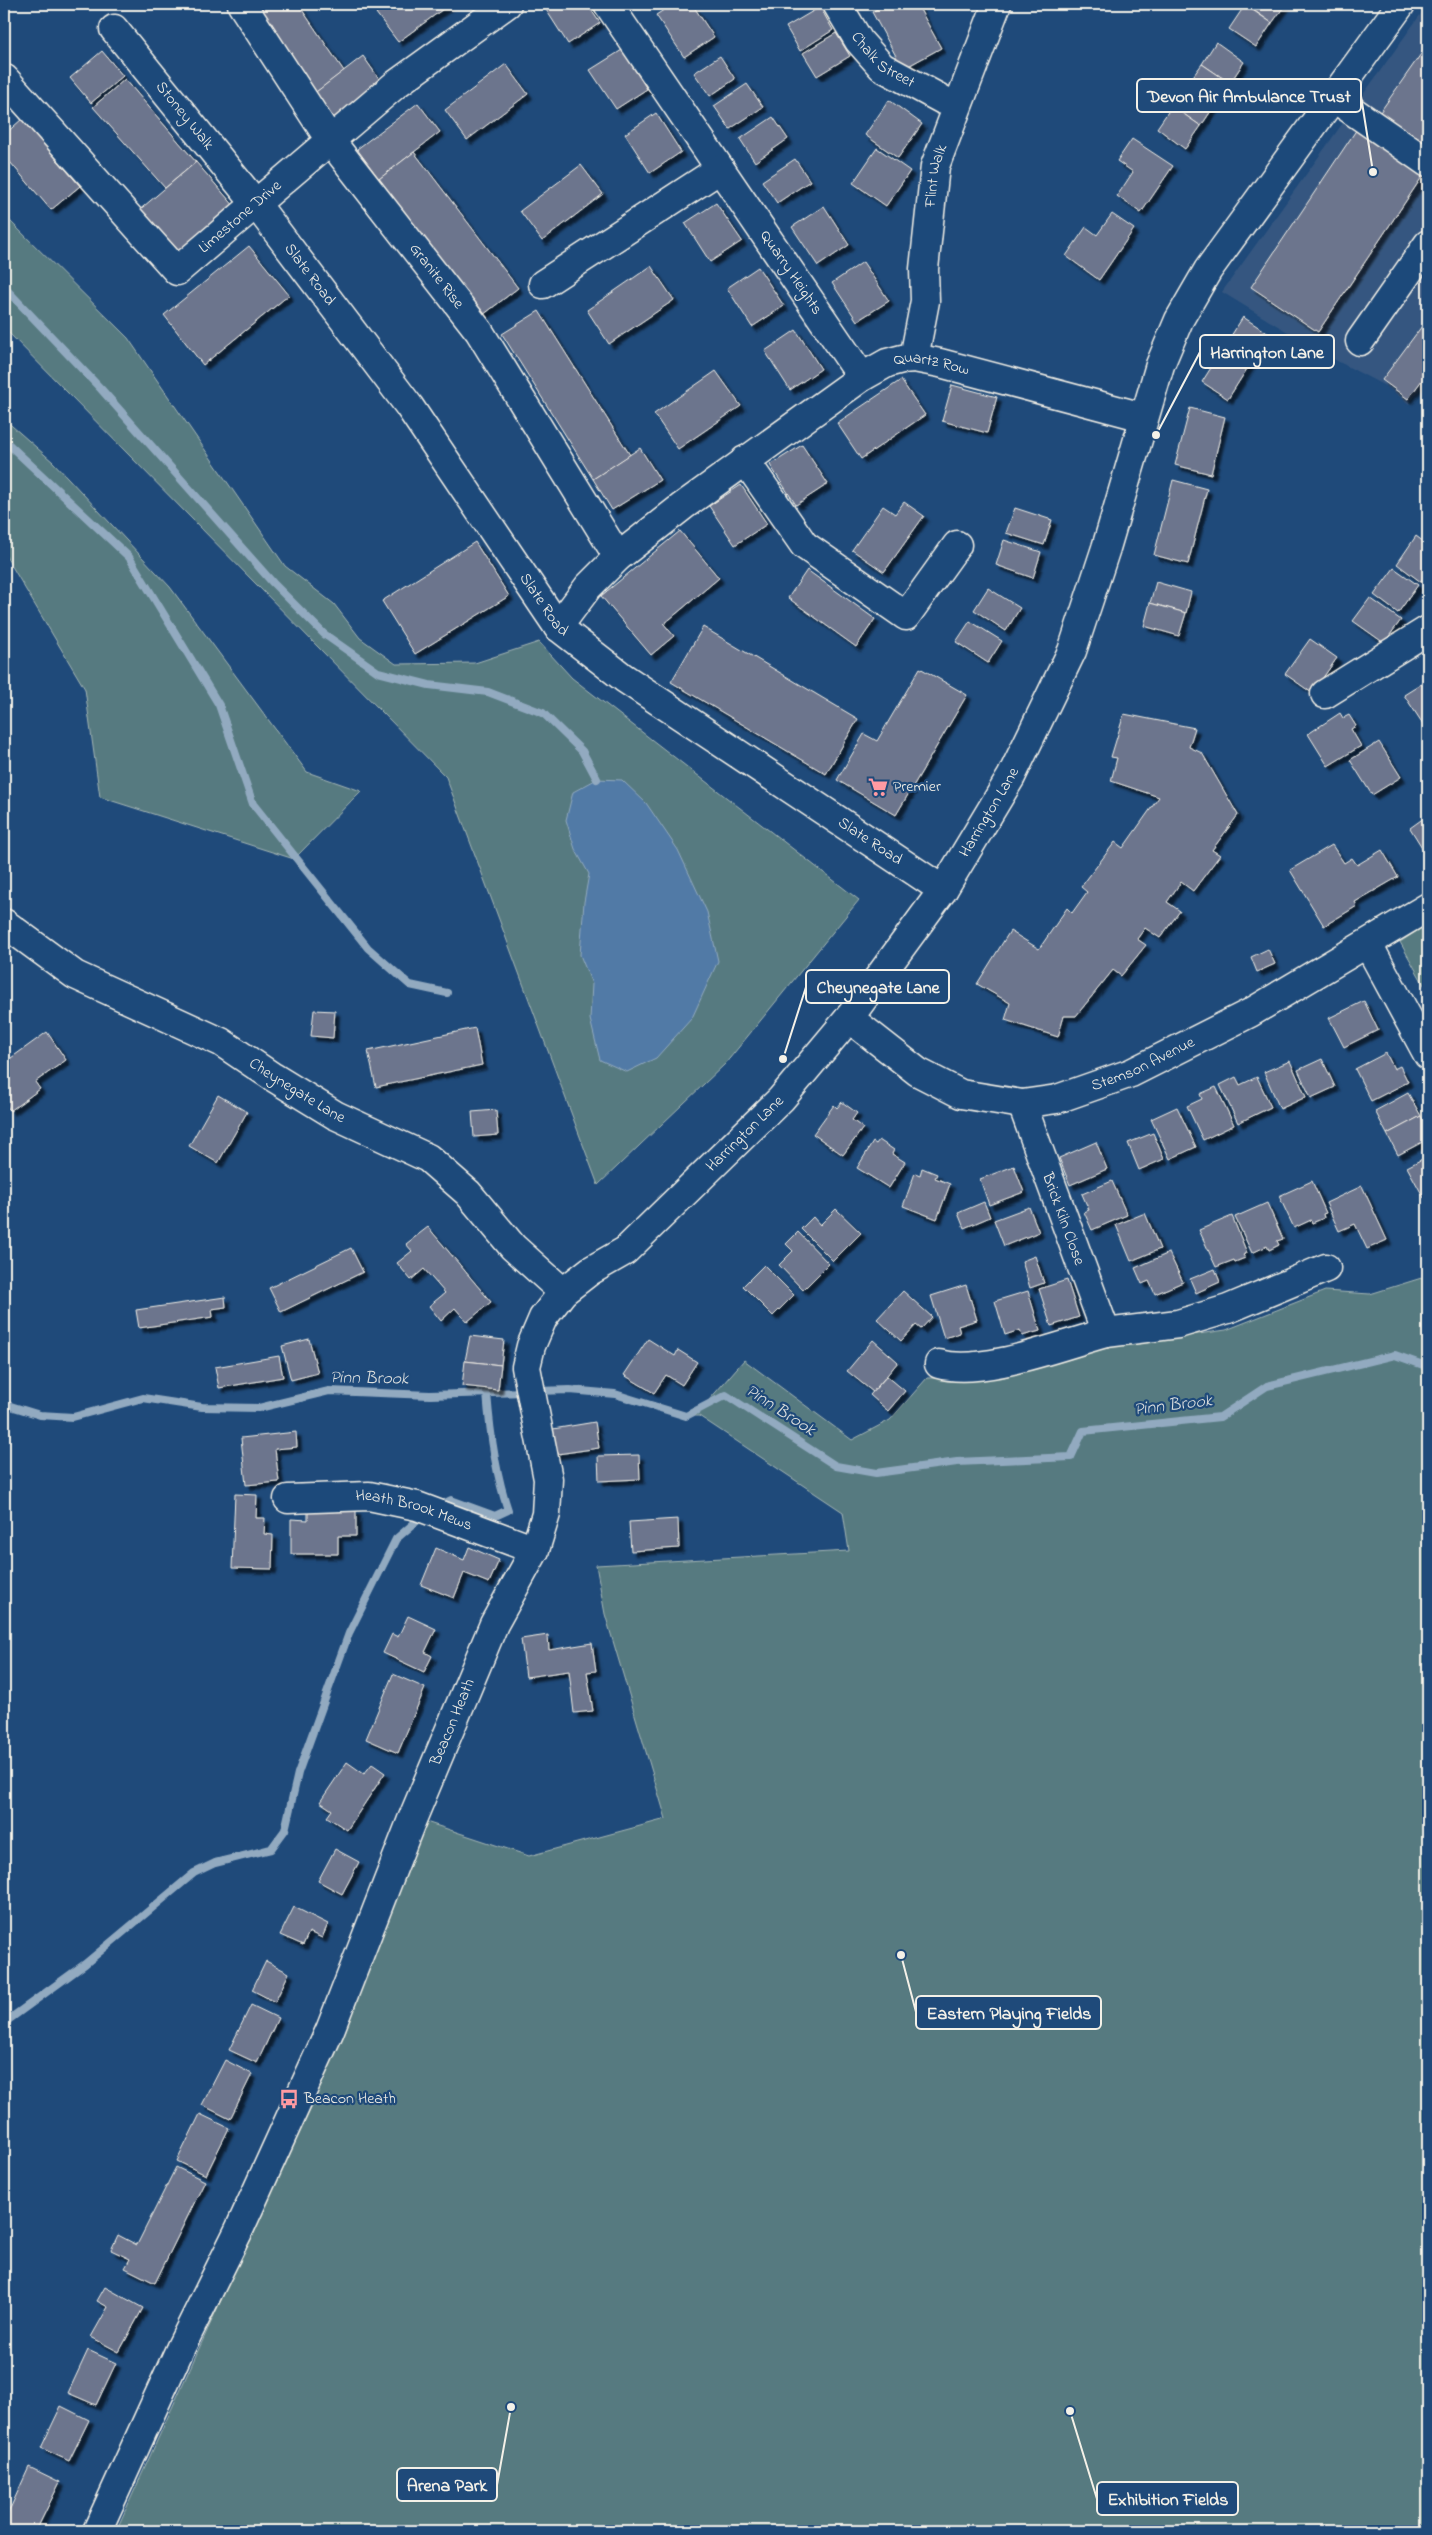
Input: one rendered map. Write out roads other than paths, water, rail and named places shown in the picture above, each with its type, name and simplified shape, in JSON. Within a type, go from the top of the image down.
[{"type":"street","name":"Granite Rise","points":[[243,4],[330,140],[479,331],[618,556]]},
{"type":"street","name":"Limestone Drive","points":[[5,79],[177,271],[395,85],[507,4]]},
{"type":"street","name":"Quarry Heights","points":[[608,4],[862,377]]},
{"type":"street","name":"Chalk Street","points":[[837,4],[859,41],[882,67],[943,100]]},
{"type":"street","name":"Flint Walk","points":[[914,358],[925,301],[924,269],[935,166],[997,4]]},
{"type":"street","name":"Harrington Lane","points":[[563,1292],[590,1271],[625,1251],[781,1099],[849,1018],[943,890],[1011,777],[1072,651],[1106,548],[1143,417],[1160,365],[1179,320],[1195,291],[1401,4]]},
{"type":"street","name":"Stoney Walk","points":[[114,29],[256,204]]},
{"type":"street","points":[[1334,98],[1428,163]]},
{"type":"street","points":[[544,284],[720,169]]},
{"type":"street","name":"Slate Road","points":[[256,204],[409,406],[558,627],[624,678],[943,890]]},
{"type":"street","points":[[1360,341],[1428,244]]},
{"type":"street","name":"Quartz Row","points":[[558,627],[588,587],[618,556],[745,460],[862,377],[886,364],[914,358],[940,363],[1143,417]]},
{"type":"street","points":[[745,460],[804,545],[906,616],[957,545]]},
{"type":"street","points":[[1325,694],[1428,630]]},
{"type":"street","name":"Stemson Avenue","points":[[849,1018],[918,1072],[944,1087],[961,1094],[1022,1104],[1057,1099],[1130,1073],[1250,1013],[1428,907]]},
{"type":"street","name":"Cheynegate Lane","points":[[4,923],[75,975],[221,1042],[335,1115],[428,1158],[468,1193],[513,1246],[563,1292]]},
{"type":"street","points":[[1368,944],[1428,1056]]},
{"type":"street","name":"Brick Kiln Close","points":[[1022,1104],[1106,1333]]},
{"type":"street","points":[[939,1364],[953,1368],[985,1367],[1106,1333],[1178,1324],[1228,1309],[1326,1268]]},
{"type":"street","name":"Beacon Heath","points":[[97,2531],[180,2349],[239,2230],[330,2030],[411,1822],[494,1624],[534,1550],[546,1514],[548,1480],[526,1367],[531,1346],[543,1318],[563,1292]]},
{"type":"street","name":"Heath Brook Mews","points":[[288,1499],[369,1496],[429,1510],[534,1550]]},
{"type":"waterway","points":[[4,287],[101,389],[273,583],[324,634],[378,672],[429,685],[488,692],[543,713],[582,751],[597,779]]},
{"type":"waterway","points":[[4,440],[129,557],[219,705],[253,804],[368,948],[410,985],[447,993]]},
{"type":"waterway","name":"Pinn Brook","points":[[537,1391],[570,1390],[615,1394],[686,1416],[726,1395],[836,1466],[876,1473],[957,1462],[1071,1457],[1083,1431],[1220,1417],[1267,1386],[1395,1355],[1426,1366],[1428,1364]]},
{"type":"waterway","name":"Pinn Brook","points":[[4,1404],[40,1415],[73,1417],[143,1398],[202,1407],[259,1408],[329,1391],[430,1395],[525,1392]]},
{"type":"waterway","points":[[439,1506],[451,1500],[495,1516],[508,1510],[494,1452],[487,1393]]},
{"type":"waterway","points":[[4,2023],[85,1964],[194,1873],[215,1863],[271,1849],[285,1830],[298,1773],[349,1633],[396,1539],[425,1514]]},
{"type":"place","name":"Devon Air Ambulance Trust","points":[[1373,172]]},
{"type":"place","name":"Harrington Lane","points":[[1156,435]]},
{"type":"place","name":"Premier","points":[[878,787]]},
{"type":"place","name":"Cheynegate Lane","points":[[783,1059]]},
{"type":"place","name":"Eastern Playing Fields","points":[[901,1955]]},
{"type":"place","name":"Beacon Heath","points":[[289,2099]]},
{"type":"place","name":"Arena Park","points":[[511,2407]]},
{"type":"place","name":"Exhibition Fields","points":[[1070,2411]]}]
